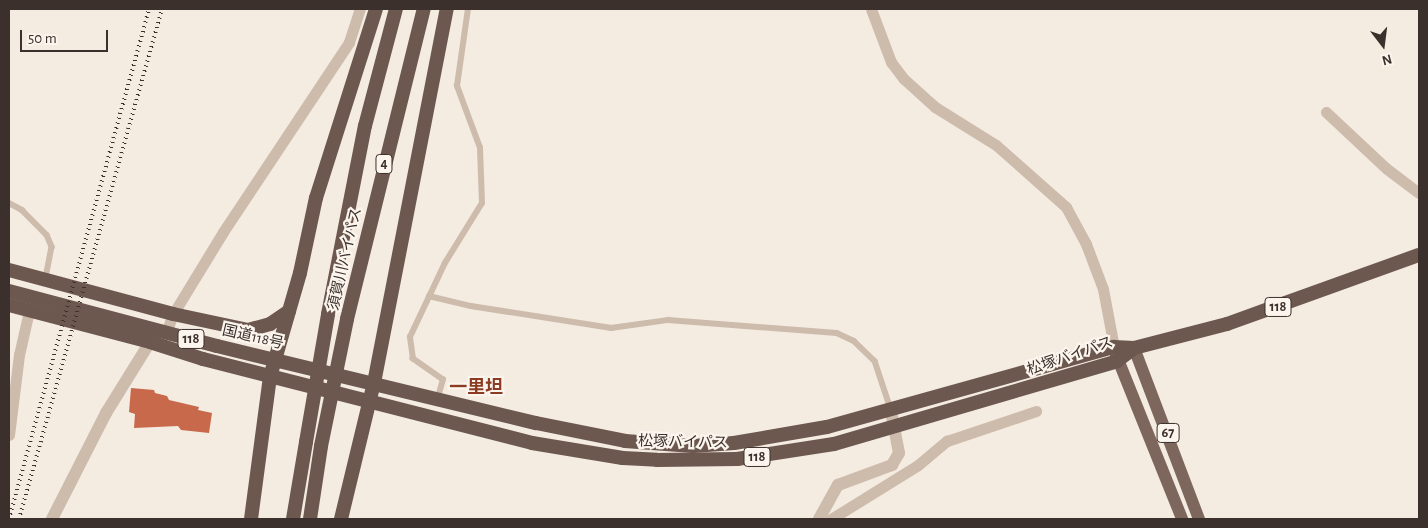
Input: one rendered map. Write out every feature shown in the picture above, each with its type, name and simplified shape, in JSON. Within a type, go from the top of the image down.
[{"type":"highway","points":[[251,519],[270,377],[289,311],[316,198],[376,9]]},
{"type":"highway","name":"須賀川バイパス","points":[[293,519],[328,314],[365,126],[396,9]]},
{"type":"highway","name":"須賀川バイパス","points":[[310,519],[321,446],[347,319],[424,9]]},
{"type":"highway","points":[[341,519],[374,383],[446,9]]},
{"type":"highway","name":"松塚バイパス","points":[[374,383],[574,431],[660,445],[693,446],[761,439],[827,427],[891,411],[1114,347],[1134,348],[1227,324],[1419,255]]},
{"type":"highway","name":"118","points":[[9,270],[46,277],[173,314],[248,330],[270,324],[289,311]]},
{"type":"highway","name":"国道118号","points":[[9,291],[166,333],[374,383]]},
{"type":"highway","name":"118","points":[[9,305],[150,342],[270,377],[370,401]]},
{"type":"highway","name":"松塚バイパス","points":[[370,401],[532,443],[657,460],[736,459],[781,454],[894,427],[1117,361],[1134,348]]},
{"type":"main road","name":"67","points":[[1114,347],[1117,361],[1182,519]]},
{"type":"main road","name":"67","points":[[1134,348],[1200,519]]},
{"type":"street","points":[[166,333],[173,314],[224,232],[349,42],[360,9]]},
{"type":"street","points":[[871,9],[891,62],[904,79],[935,107],[996,145],[1066,207],[1086,244],[1103,289],[1114,347]]},
{"type":"street","points":[[1326,112],[1387,169],[1419,193]]},
{"type":"street","points":[[9,435],[19,355],[29,311]]},
{"type":"street","points":[[52,519],[106,413],[150,342]]},
{"type":"street","points":[[819,519],[838,485],[892,465],[899,453],[891,411]]},
{"type":"street","points":[[831,519],[849,514],[947,441],[1036,411]]},
{"type":"lane","points":[[438,397],[443,380],[413,359],[410,338],[429,296],[482,203],[480,148],[457,86],[468,9]]},
{"type":"lane","points":[[9,203],[22,210],[47,235],[52,247],[46,277]]},
{"type":"lane","points":[[429,296],[471,306],[611,328],[668,320],[837,333],[854,341],[875,361],[891,411]]},
{"type":"building","points":[[131,388],[154,390],[155,393],[167,396],[169,400],[199,407],[198,410],[212,413],[209,433],[181,430],[178,426],[134,428],[135,414],[129,412]]},
{"type":"railway","points":[[9,519],[149,9]]},
{"type":"railway","points":[[19,519],[162,9]]},
{"type":"district","name":"一里坦","points":[[476,388]]}]
